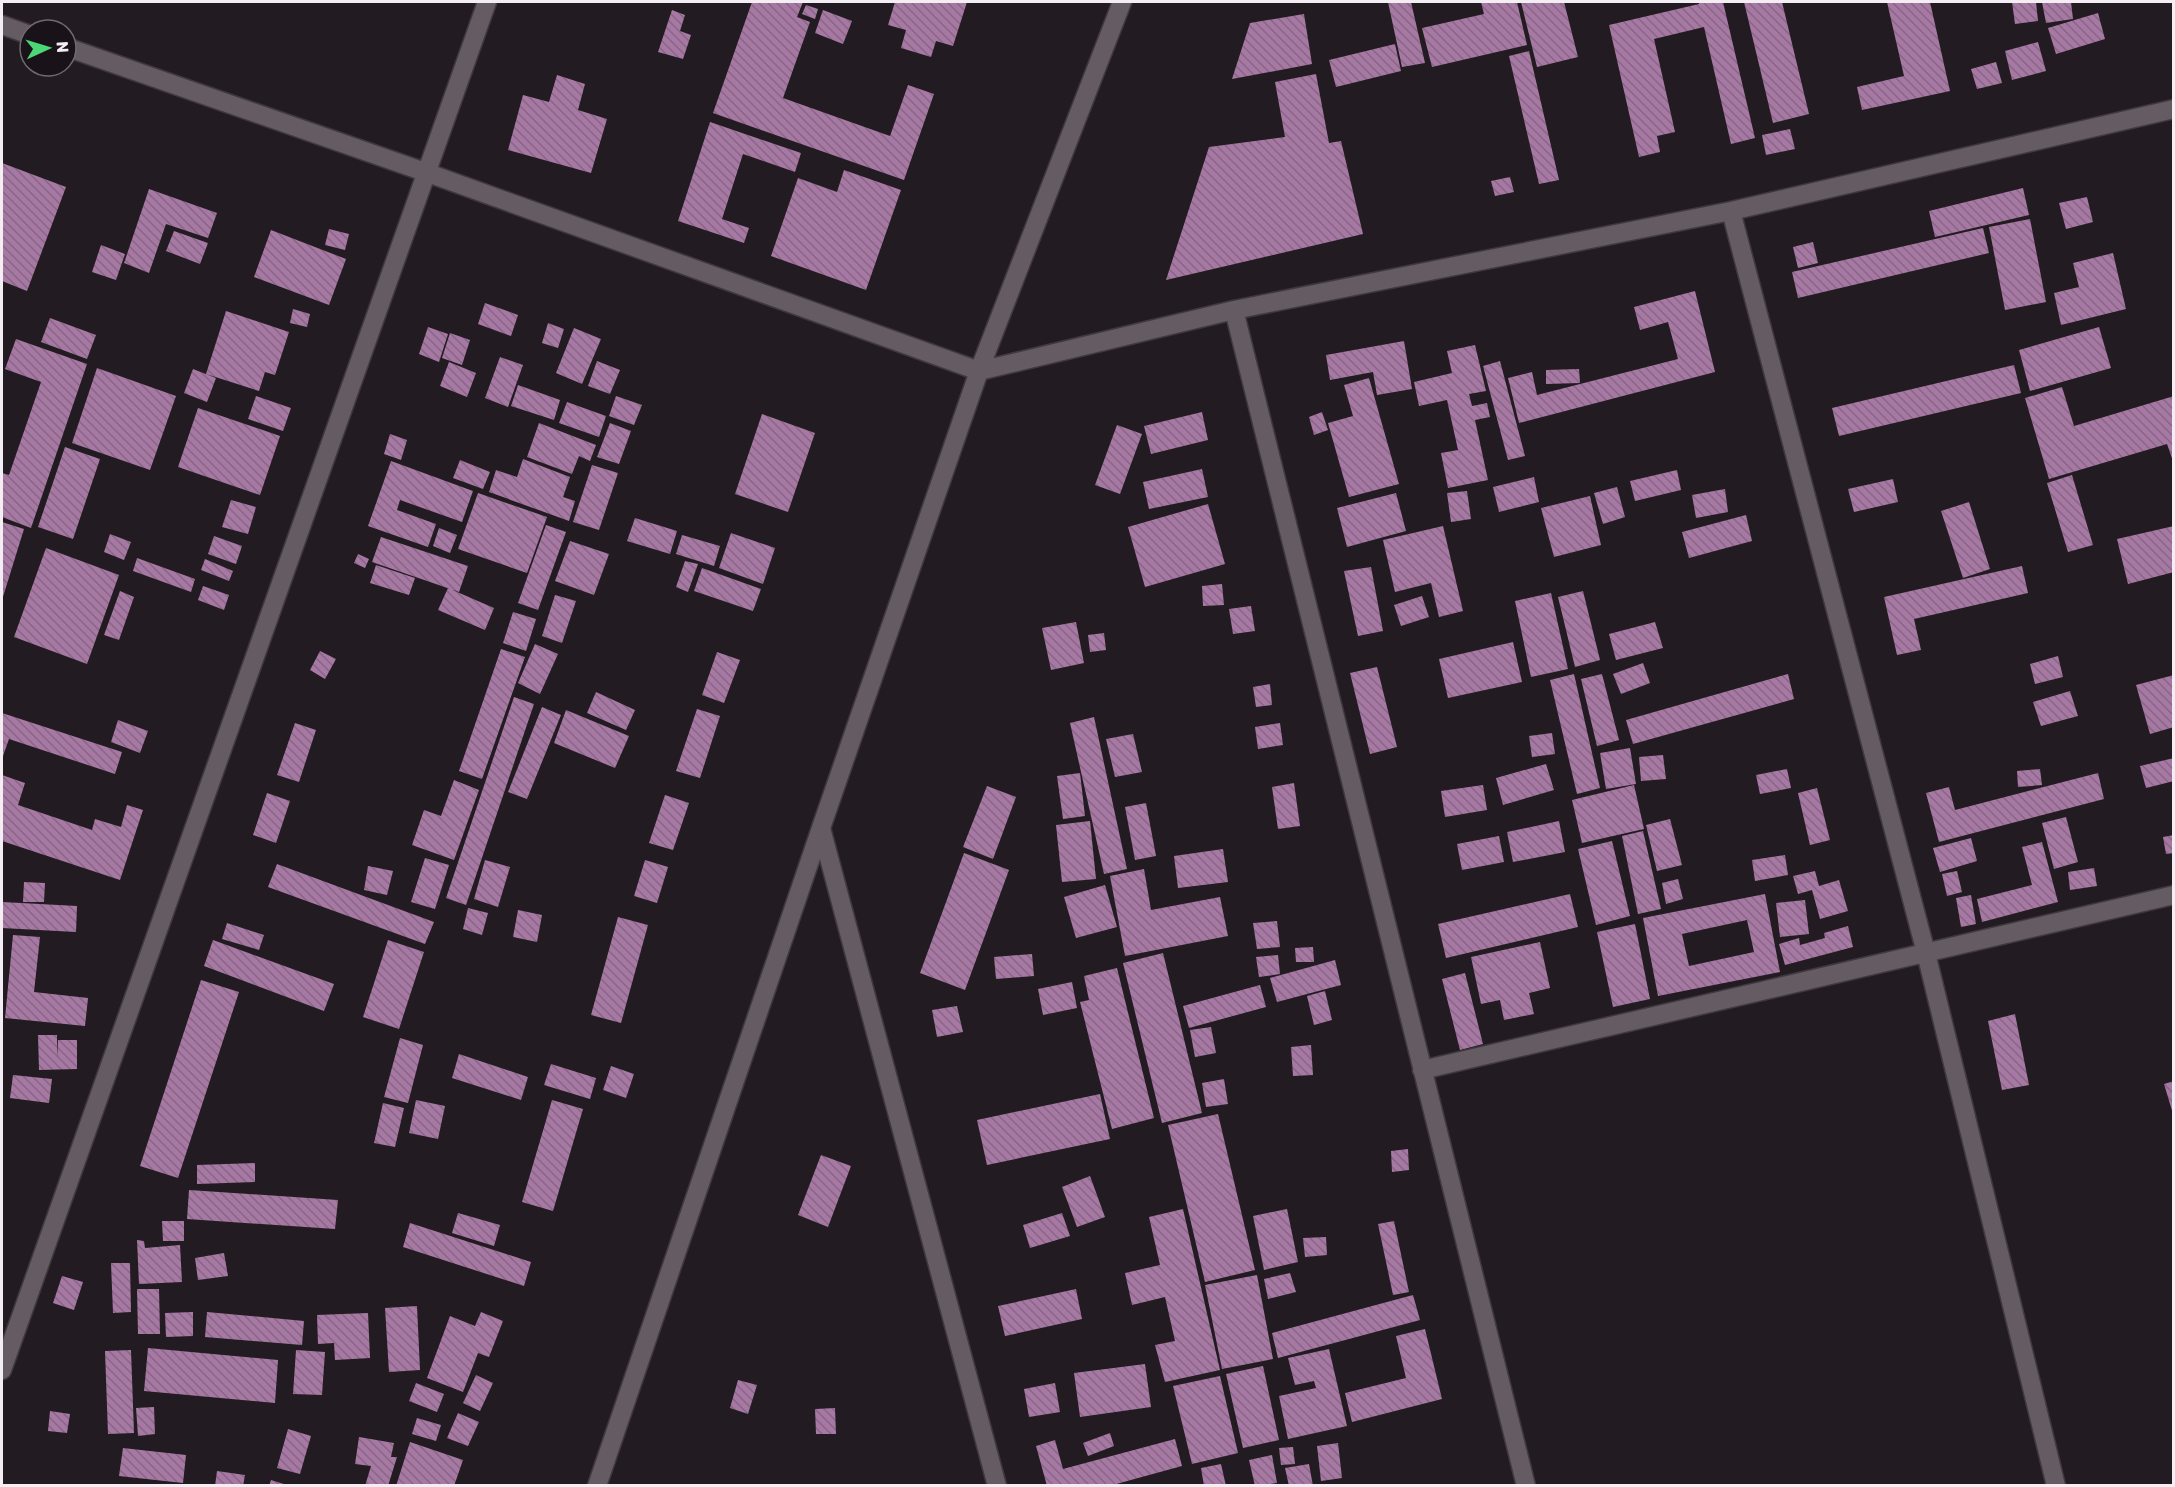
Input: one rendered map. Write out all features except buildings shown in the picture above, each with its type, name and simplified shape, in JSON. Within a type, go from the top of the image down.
[{"type":"street","points":[[2,1370],[487,2]]},
{"type":"street","points":[[597,1485],[979,371],[1122,2]]},
{"type":"street","points":[[2,25],[18,31]]},
{"type":"street","points":[[78,51],[425,172],[979,371],[1234,310],[1731,211],[2174,109]]},
{"type":"street","points":[[1731,211],[1926,953],[2056,1485]]},
{"type":"street","points":[[1234,310],[1526,1485]]},
{"type":"street","points":[[821,828],[997,1485]]},
{"type":"street","points":[[1422,1070],[2174,895]]}]
